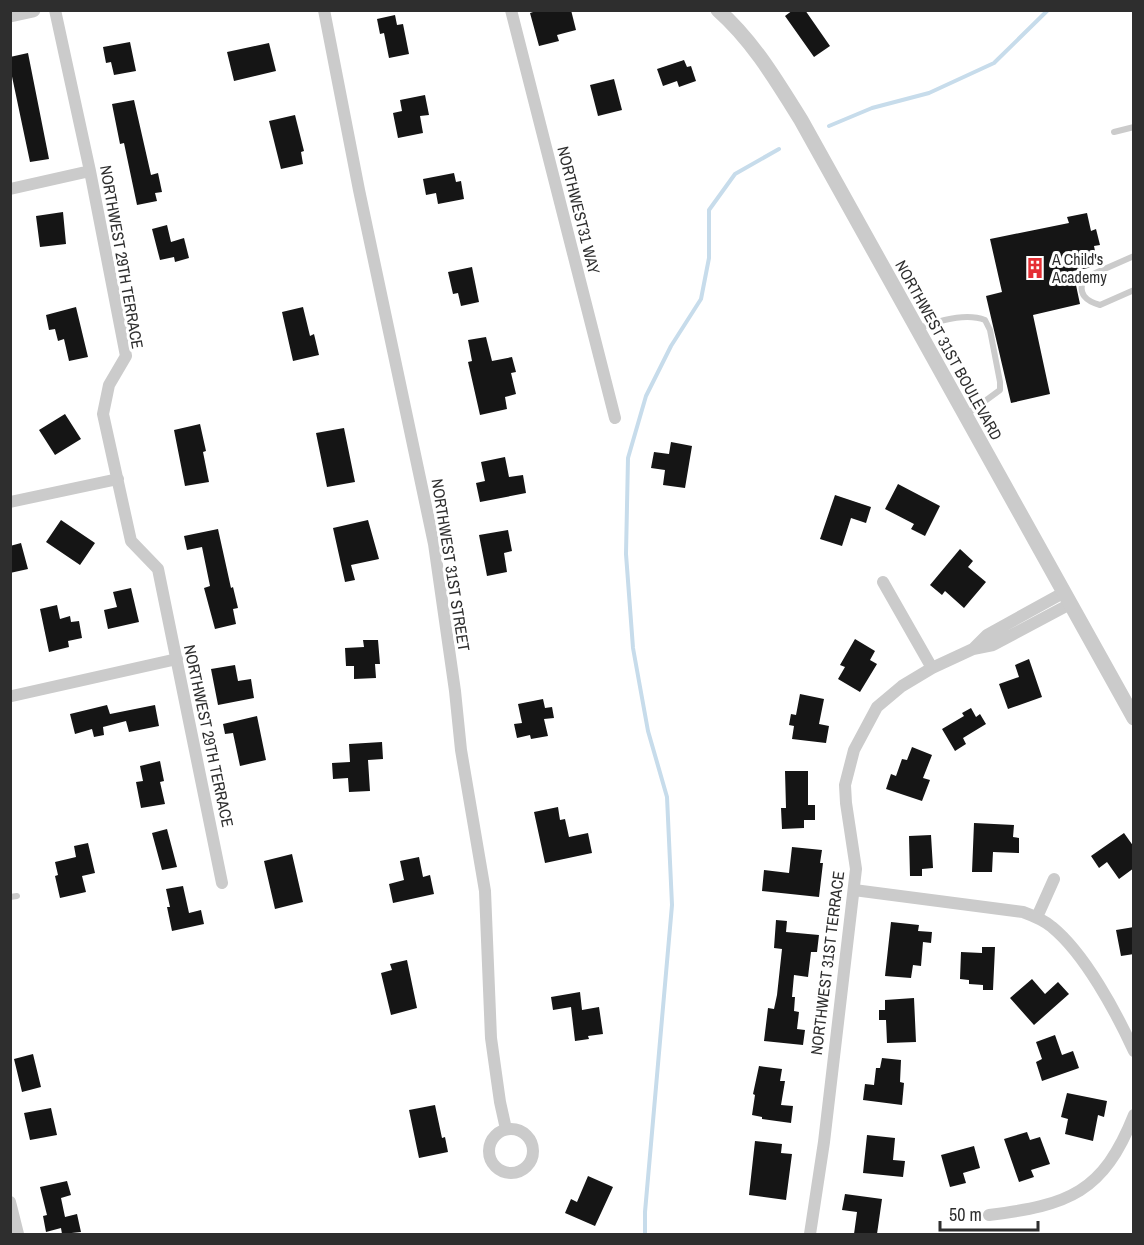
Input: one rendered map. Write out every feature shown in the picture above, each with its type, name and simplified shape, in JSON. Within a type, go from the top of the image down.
[{"type":"street","points":[[10,15],[33,10]]},
{"type":"street","name":"NORTHWEST 29TH TERRACE","points":[[55,10],[90,171],[126,356],[109,385],[103,414],[131,541],[158,569],[222,884]]},
{"type":"street","name":"NORTHWEST 31ST STREET","points":[[324,10],[359,190],[434,544],[461,750],[485,891],[491,1038],[506,1129]]},
{"type":"street","name":"NORTHWEST31 WAY","points":[[511,10],[615,418]]},
{"type":"street","name":"NORTHWEST 31ST BOULEVARD","points":[[718,10],[749,41],[801,120],[1134,718]]},
{"type":"street","points":[[10,189],[90,171]]},
{"type":"street","points":[[10,502],[118,479]]},
{"type":"street","points":[[883,582],[932,668]]},
{"type":"street","name":"NORTHWEST 31ST TERRACE","points":[[810,1234],[817,1193],[856,869],[845,785],[854,750],[877,707],[902,686],[932,668],[973,649],[987,635],[1066,599]]},
{"type":"street","points":[[12,696],[177,659]]},
{"type":"street","points":[[1037,917],[1054,879]]},
{"type":"street","points":[[854,890],[1023,912],[1037,917],[1063,937],[1084,964],[1102,991],[1134,1051]]},
{"type":"street","points":[[989,1215],[1030,1210],[1049,1205],[1088,1186],[1112,1160],[1123,1143],[1134,1115]]},
{"type":"street","points":[[10,1202],[18,1234]]},
{"type":"lane","points":[[1114,132],[1134,127]]},
{"type":"lane","points":[[1134,256],[1084,278],[1080,286],[1082,296],[1089,302],[1100,306],[1134,290]]},
{"type":"lane","points":[[917,329],[955,319],[985,320],[990,330],[1000,390],[965,416]]},
{"type":"building","points":[[539,10],[571,10],[576,30],[557,35],[559,41],[539,46],[530,13]]},
{"type":"building","points":[[793,10],[805,10],[830,46],[814,57],[785,16]]},
{"type":"building","points":[[395,15],[397,25],[403,24],[409,54],[389,58],[384,33],[380,34],[377,19]]},
{"type":"building","points":[[130,42],[136,71],[114,75],[111,62],[106,63],[103,47]]},
{"type":"building","points":[[269,43],[276,71],[234,81],[227,52]]},
{"type":"building","points":[[28,53],[49,159],[30,162],[10,67],[10,57]]},
{"type":"building","points":[[684,60],[687,67],[691,66],[696,81],[679,87],[677,81],[663,86],[657,69]]},
{"type":"building","points":[[614,79],[622,110],[598,116],[590,85]]},
{"type":"building","points":[[425,95],[429,115],[420,116],[423,133],[398,138],[393,113],[402,111],[400,100]]},
{"type":"building","points":[[134,100],[151,175],[158,173],[162,192],[155,193],[157,201],[137,205],[124,143],[120,144],[112,104]]},
{"type":"building","points":[[295,115],[304,151],[301,152],[303,164],[281,169],[269,121]]},
{"type":"building","points":[[454,173],[456,182],[461,181],[464,199],[438,204],[436,193],[426,195],[423,179]]},
{"type":"building","points":[[63,212],[66,244],[40,247],[36,216]]},
{"type":"building","name":"A Child's Academy","points":[[1087,213],[1091,231],[1096,229],[1100,245],[1094,246],[1098,266],[1073,271],[1080,304],[1033,315],[1050,394],[1011,403],[986,296],[1002,292],[990,239],[1069,223],[1067,217]]},
{"type":"building","points":[[167,225],[171,242],[184,238],[189,258],[175,262],[174,257],[160,260],[152,229]]},
{"type":"building","points":[[472,267],[479,302],[461,306],[458,293],[453,294],[448,272]]},
{"type":"building","points":[[76,307],[88,357],[69,361],[64,339],[58,341],[55,329],[49,330],[46,315]]},
{"type":"building","points":[[303,307],[310,336],[314,334],[319,355],[293,361],[282,312]]},
{"type":"building","points":[[486,337],[492,361],[512,357],[516,372],[511,373],[516,394],[505,397],[507,409],[480,415],[468,362],[472,361],[468,340]]},
{"type":"building","points":[[65,414],[81,439],[55,455],[39,430]]},
{"type":"building","points":[[200,424],[209,482],[185,486],[174,430]]},
{"type":"building","points":[[344,428],[355,482],[327,487],[316,433]]},
{"type":"building","points":[[671,442],[692,446],[685,488],[663,485],[665,470],[651,468],[654,452],[669,454]]},
{"type":"building","points":[[505,457],[509,477],[523,475],[526,493],[480,502],[476,483],[485,481],[481,462]]},
{"type":"building","points":[[898,484],[940,506],[925,536],[911,529],[914,524],[885,509]]},
{"type":"building","points":[[835,495],[871,507],[866,523],[851,518],[842,546],[820,539]]},
{"type":"building","points":[[61,520],[95,543],[80,565],[46,542]]},
{"type":"building","points":[[368,520],[379,559],[351,565],[355,580],[345,582],[333,528]]},
{"type":"building","points":[[218,529],[231,588],[233,587],[238,608],[233,609],[236,624],[215,629],[204,588],[210,586],[202,547],[187,550],[184,536]]},
{"type":"building","points":[[508,530],[512,551],[504,553],[507,572],[487,576],[479,535]]},
{"type":"building","points":[[21,543],[28,569],[10,573],[10,546]]},
{"type":"building","points":[[960,549],[973,561],[968,567],[986,582],[964,608],[945,591],[942,595],[930,585]]},
{"type":"building","points":[[131,588],[139,622],[108,629],[104,610],[117,607],[113,592]]},
{"type":"building","points":[[57,605],[60,619],[70,616],[71,622],[79,621],[82,638],[68,641],[69,647],[49,652],[40,609]]},
{"type":"building","points":[[855,639],[875,651],[870,660],[877,664],[860,692],[838,679],[845,667],[840,665]]},
{"type":"building","points":[[363,640],[378,640],[380,664],[375,664],[376,678],[354,679],[354,666],[346,666],[345,648],[364,647]]},
{"type":"building","points":[[1029,659],[1042,697],[1008,709],[999,684],[1019,677],[1015,665]]},
{"type":"building","points":[[235,665],[238,681],[251,679],[254,698],[218,705],[211,669]]},
{"type":"building","points":[[800,694],[824,699],[819,724],[829,726],[826,743],[792,739],[794,726],[789,725],[791,714],[796,715]]},
{"type":"building","points":[[543,699],[545,708],[552,707],[554,718],[544,719],[548,736],[531,739],[530,735],[517,738],[514,724],[522,723],[518,704]]},
{"type":"building","points":[[107,705],[110,714],[155,705],[159,726],[129,732],[126,721],[103,727],[104,735],[94,737],[92,729],[75,734],[70,714]]},
{"type":"building","points":[[971,708],[976,717],[980,714],[986,724],[963,738],[966,744],[955,751],[942,729],[964,716],[962,713]]},
{"type":"building","points":[[257,716],[266,760],[240,766],[233,733],[225,734],[223,724]]},
{"type":"building","points":[[382,742],[383,759],[368,760],[370,791],[349,792],[348,778],[333,779],[332,763],[350,762],[349,744]]},
{"type":"building","points":[[912,747],[932,755],[923,778],[930,780],[922,801],[886,789],[891,774],[896,776],[902,759],[907,760]]},
{"type":"building","points":[[160,761],[164,781],[160,782],[165,804],[141,808],[136,782],[143,781],[140,766]]},
{"type":"building","points":[[785,771],[808,771],[808,805],[815,805],[815,820],[804,820],[804,828],[782,829],[781,808],[786,808]]},
{"type":"building","points":[[558,807],[560,820],[565,819],[569,837],[588,833],[592,853],[545,863],[534,812]]},
{"type":"building","points":[[974,823],[1014,825],[1013,837],[1019,838],[1019,853],[993,852],[992,872],[972,872]]},
{"type":"building","points":[[167,829],[177,867],[162,870],[152,833]]},
{"type":"building","points":[[1124,833],[1134,847],[1134,868],[1119,879],[1107,862],[1099,868],[1091,856]]},
{"type":"building","points":[[931,835],[933,868],[922,869],[922,876],[910,876],[909,836]]},
{"type":"building","points":[[88,843],[95,873],[82,876],[86,892],[60,898],[55,876],[58,875],[55,862],[76,857],[74,846]]},
{"type":"building","points":[[792,847],[822,850],[820,863],[823,863],[819,897],[762,891],[764,870],[789,873]]},
{"type":"building","points":[[292,854],[303,902],[275,909],[264,861]]},
{"type":"building","points":[[419,857],[423,877],[430,875],[434,894],[393,903],[389,884],[404,880],[400,861]]},
{"type":"building","points":[[183,886],[189,913],[201,910],[204,924],[172,931],[166,889]]},
{"type":"building","points":[[776,920],[787,921],[786,932],[819,935],[817,952],[811,952],[808,977],[794,975],[792,997],[795,997],[794,1011],[799,1012],[797,1029],[805,1030],[803,1045],[764,1041],[768,1008],[774,1009],[777,995],[782,949],[774,948]]},
{"type":"building","points":[[891,922],[919,925],[918,931],[932,932],[931,943],[923,942],[921,966],[913,965],[911,978],[885,976]]},
{"type":"building","points":[[1134,927],[1134,954],[1121,956],[1116,930]]},
{"type":"building","points":[[982,947],[995,947],[993,990],[983,990],[983,985],[969,984],[969,980],[960,979],[961,952],[982,953]]},
{"type":"building","points":[[407,960],[417,1008],[391,1015],[381,973],[392,970],[390,964]]},
{"type":"building","points":[[1032,979],[1045,994],[1058,982],[1069,994],[1034,1025],[1010,998]]},
{"type":"building","points":[[580,992],[582,1010],[599,1007],[603,1034],[575,1041],[571,1007],[553,1010],[551,997]]},
{"type":"building","points":[[914,998],[916,1042],[887,1043],[886,1020],[879,1020],[879,1010],[885,1010],[885,1000]]},
{"type":"building","points":[[1055,1035],[1062,1055],[1073,1051],[1079,1068],[1042,1081],[1036,1062],[1042,1059],[1036,1042]]},
{"type":"building","points":[[33,1054],[41,1087],[22,1092],[14,1059]]},
{"type":"building","points":[[882,1058],[901,1060],[900,1082],[904,1083],[902,1105],[863,1100],[865,1084],[874,1085],[876,1068],[880,1068]]},
{"type":"building","points":[[759,1066],[782,1069],[780,1081],[785,1081],[781,1105],[793,1106],[791,1123],[762,1119],[762,1117],[752,1115],[755,1095],[753,1094]]},
{"type":"building","points":[[1067,1093],[1107,1101],[1104,1117],[1098,1115],[1093,1141],[1065,1134],[1068,1119],[1061,1117]]},
{"type":"building","points":[[435,1105],[442,1138],[445,1137],[448,1152],[419,1158],[409,1110]]},
{"type":"building","points":[[51,1108],[57,1135],[30,1140],[24,1113]]},
{"type":"building","points":[[1027,1132],[1030,1140],[1040,1137],[1050,1164],[1031,1170],[1034,1177],[1019,1182],[1004,1139]]},
{"type":"building","points":[[867,1135],[895,1138],[893,1160],[905,1161],[903,1177],[863,1173]]},
{"type":"building","points":[[755,1141],[782,1144],[781,1153],[792,1154],[786,1200],[749,1195]]},
{"type":"building","points":[[974,1146],[980,1168],[963,1173],[966,1183],[950,1187],[941,1155]]},
{"type":"building","points":[[588,1176],[613,1187],[595,1226],[565,1213],[571,1199],[577,1202]]},
{"type":"building","points":[[67,1181],[71,1195],[61,1198],[65,1217],[77,1214],[81,1232],[62,1234],[61,1228],[46,1232],[43,1216],[47,1215],[40,1187]]},
{"type":"building","points":[[845,1194],[882,1199],[877,1234],[854,1234],[857,1212],[842,1210]]},
{"type":"waterway","points":[[829,126],[872,108],[929,93],[994,63],[1048,10]]},
{"type":"waterway","points":[[645,1234],[672,905],[667,797],[648,731],[633,648],[626,554],[628,458],[646,396],[671,346],[701,299],[709,258],[709,210],[735,174],[779,149]]},
{"type":"place","name":"A Child's Academy","points":[[1035,268]]}]
